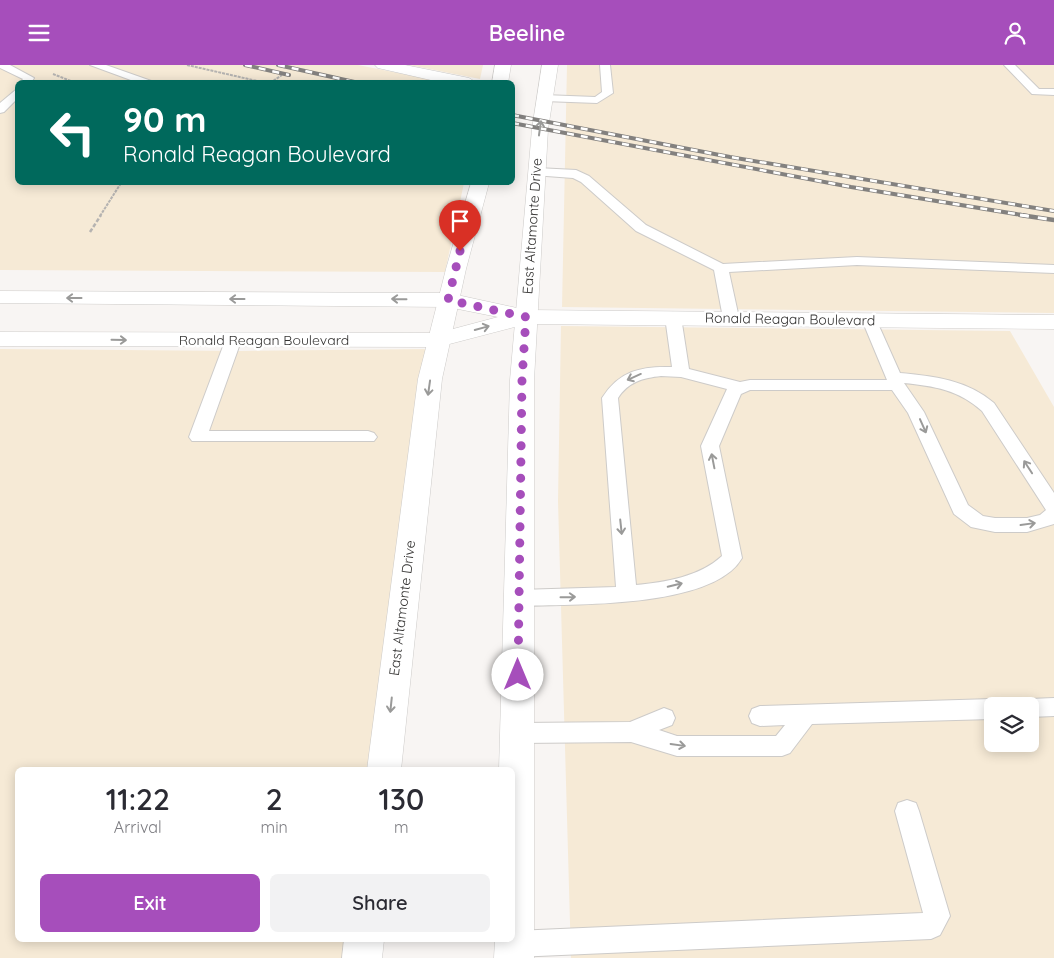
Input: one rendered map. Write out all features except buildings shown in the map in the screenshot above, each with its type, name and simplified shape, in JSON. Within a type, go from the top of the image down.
[{"type":"main road","points":[[383,65],[455,80]]},
{"type":"main road","points":[[500,80],[503,65]]},
{"type":"main road","name":"East Altamonte Drive","points":[[515,896],[522,380],[537,172],[544,98],[550,65]]},
{"type":"main road","name":"East Altamonte Drive","points":[[384,767],[422,437],[438,340],[479,185]]},
{"type":"main road","name":"Ronald Reagan Boulevard","points":[[0,297],[448,300],[526,317],[1054,322]]},
{"type":"main road","name":"Ronald Reagan Boulevard","points":[[0,339],[438,340],[526,317]]},
{"type":"main road","points":[[362,958],[364,942]]},
{"type":"lane","points":[[2,65],[26,74],[29,78],[27,80]]},
{"type":"lane","points":[[95,65],[142,80]]},
{"type":"lane","points":[[544,98],[597,100],[608,93],[605,65]]},
{"type":"lane","points":[[1009,65],[1036,92],[1054,92]]},
{"type":"lane","points":[[0,110],[15,94]]},
{"type":"lane","points":[[537,172],[576,174],[585,179],[641,228],[721,267],[857,261],[1054,269]]},
{"type":"lane","points":[[721,267],[730,318]]},
{"type":"lane","points":[[673,317],[681,372]]},
{"type":"lane","points":[[870,320],[895,381],[916,412],[961,509],[978,522],[995,525],[1027,525],[1046,520],[1054,514]]},
{"type":"lane","points":[[233,341],[198,437],[368,437]]},
{"type":"lane","points":[[627,593],[610,398],[614,390],[622,383],[649,371],[681,372],[740,387]]},
{"type":"lane","points":[[519,598],[603,596],[675,586],[712,574],[732,558],[710,446],[714,433],[734,391],[740,387],[750,385],[934,381],[979,397],[988,407],[1054,509]]},
{"type":"lane","points":[[1039,707],[1054,707]]},
{"type":"lane","points":[[760,716],[984,709]]},
{"type":"lane","points":[[518,733],[632,732],[678,747],[782,746],[805,716]]},
{"type":"lane","points":[[632,732],[664,718]]},
{"type":"lane","points":[[514,951],[931,926],[938,916],[907,811]]},
{"type":"path","points":[[187,65],[253,80]]},
{"type":"path","points":[[274,80],[282,75]]},
{"type":"path","points":[[90,232],[120,185]]},
{"type":"shaded area","points":[[0,65],[358,65],[433,80],[15,80],[15,185],[464,185],[445,272],[0,270]]},
{"type":"shaded area","points":[[409,65],[483,65],[480,79]]},
{"type":"shaded area","points":[[567,65],[1054,65],[1054,313],[562,307]]},
{"type":"shaded area","points":[[561,326],[1010,331],[1054,407],[1054,958],[571,958],[558,501]]},
{"type":"shaded area","points":[[0,349],[240,351],[431,349],[390,767],[15,767],[15,942],[373,942],[370,958],[0,958]]},
{"type":"railway","points":[[245,65],[289,75]]},
{"type":"railway","points":[[278,65],[346,80]]},
{"type":"railway","points":[[515,116],[730,157],[1054,211]]},
{"type":"railway","points":[[515,124],[851,187],[1028,216]]},
{"type":"railway","points":[[1020,215],[1054,220]]},
{"type":"route","points":[[460,251],[448,300],[526,317],[522,380],[518,675]]}]
